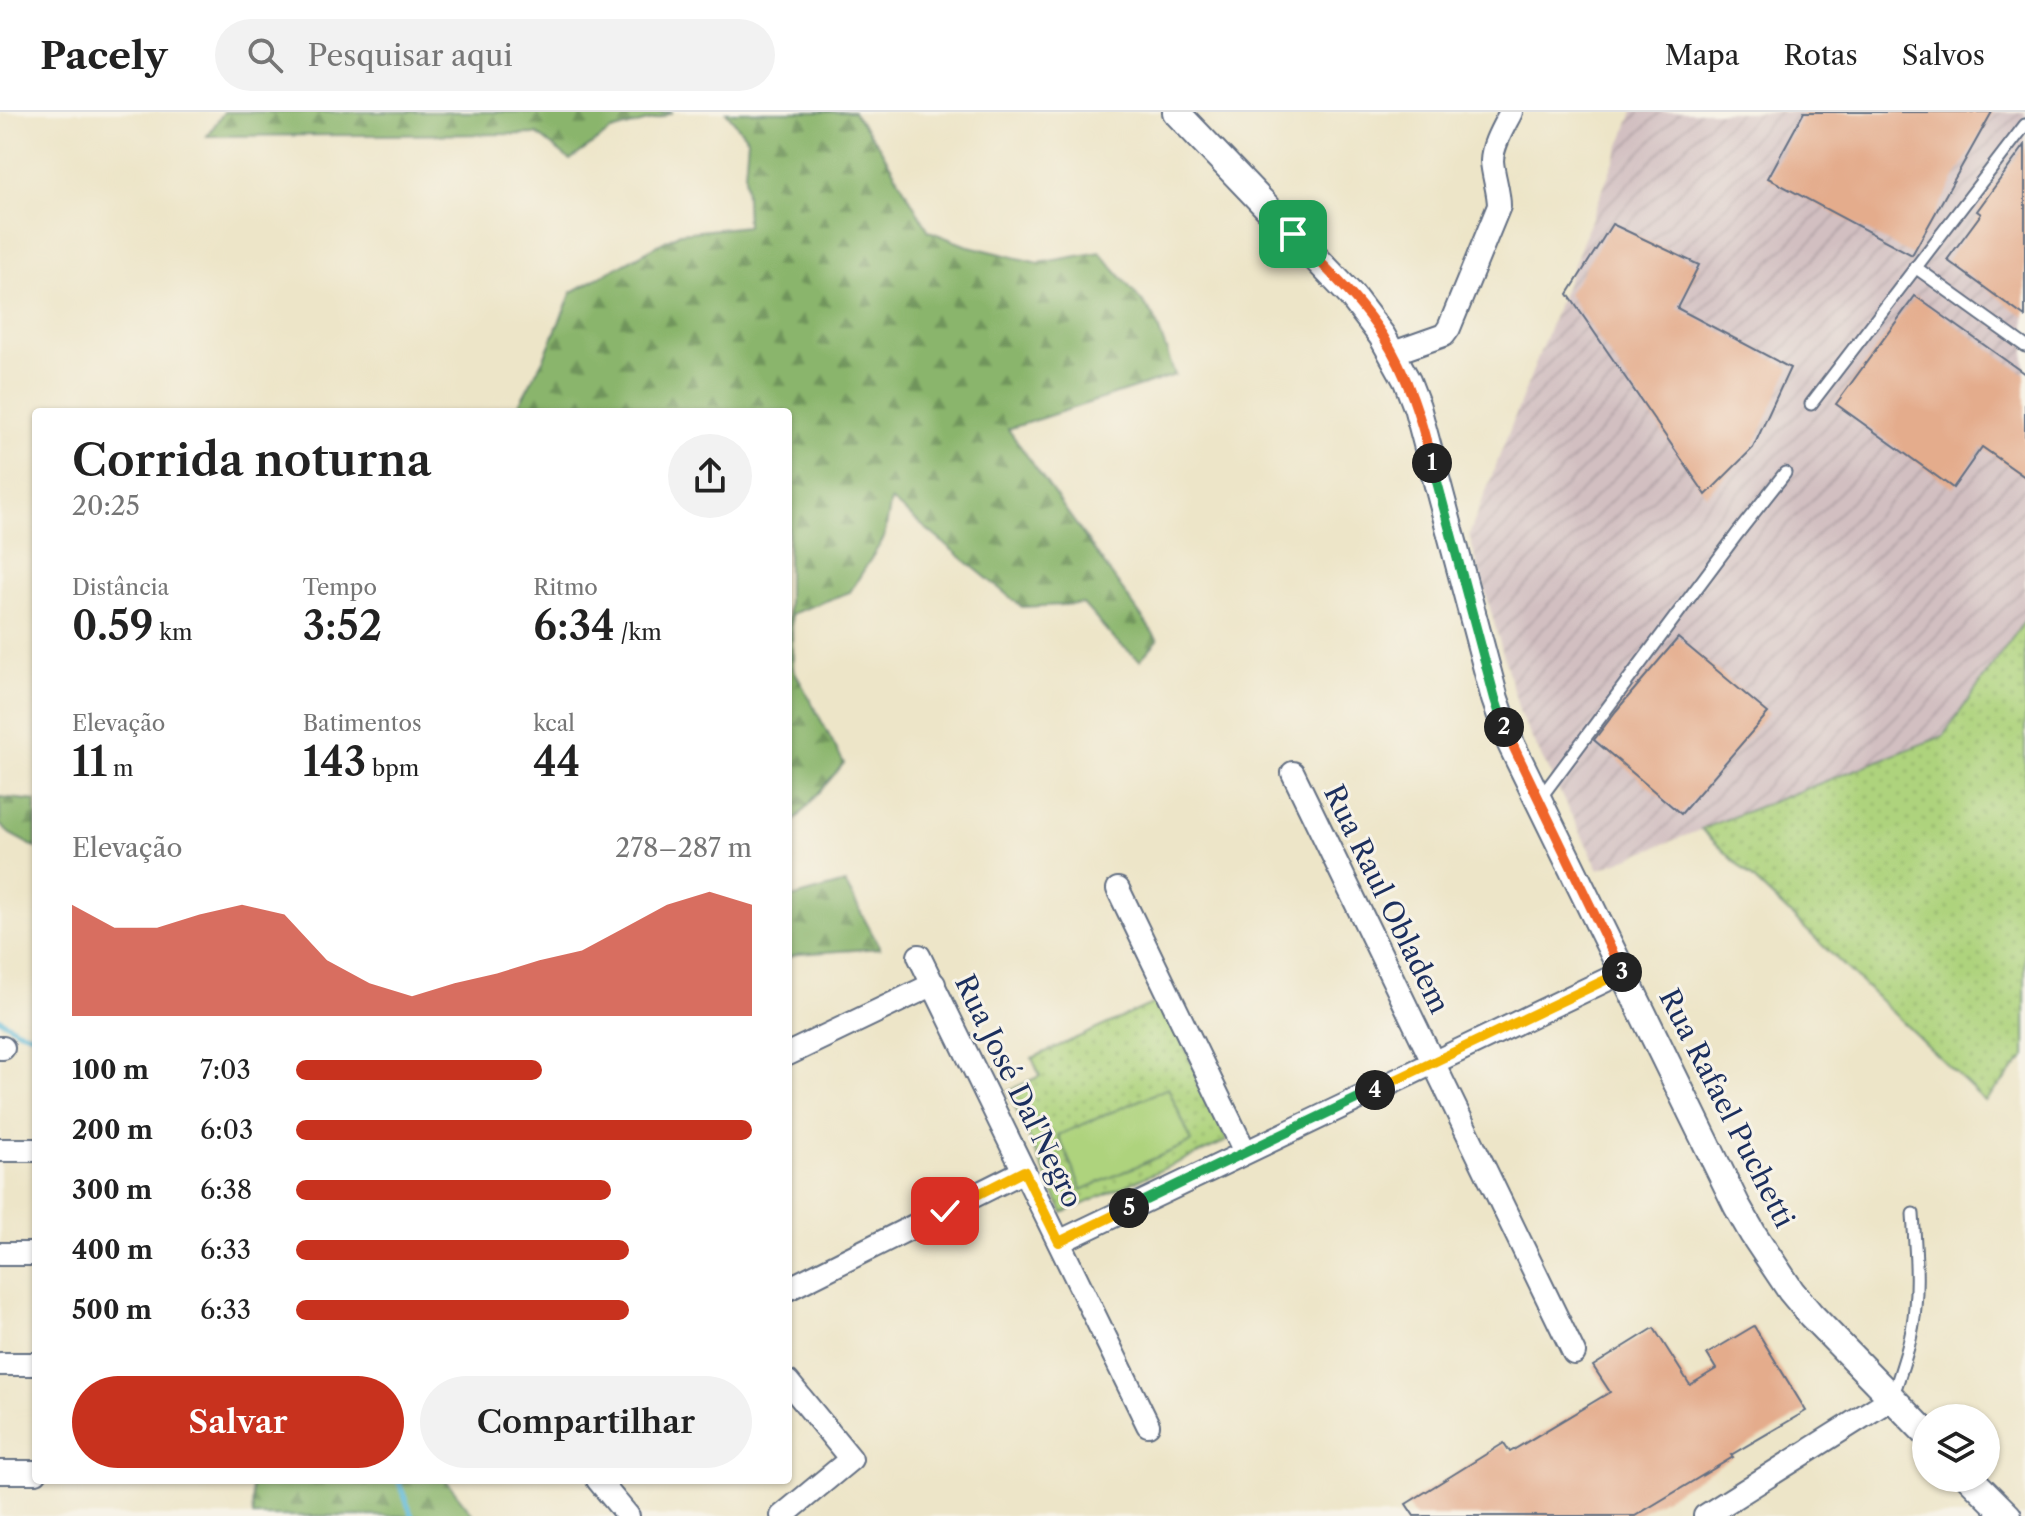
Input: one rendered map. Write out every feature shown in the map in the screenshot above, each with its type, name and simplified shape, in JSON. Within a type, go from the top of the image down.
[{"type":"street","name":"Rua Rafael Puchetti","points":[[1176,112],[1351,295],[1370,317],[1393,353],[1407,381],[1423,428],[1502,722],[1538,801],[1737,1206],[1759,1244],[1811,1315],[1912,1419]]},
{"type":"street","points":[[1393,353],[1444,335],[1449,328],[1499,206],[1492,160],[1511,112]]},
{"type":"street","name":"Rua Raul Obladem","points":[[1293,773],[1574,1353]]},
{"type":"street","points":[[1118,889],[1245,1152]]},
{"type":"street","name":"Rua José Dal'Negro","points":[[919,956],[1148,1425]]},
{"type":"street","points":[[1059,1242],[1623,972]]},
{"type":"street","points":[[792,1052],[934,984]]},
{"type":"street","points":[[0,1150],[32,1150]]},
{"type":"street","points":[[792,1287],[1024,1171]]},
{"type":"street","points":[[0,1254],[32,1254]]},
{"type":"street","points":[[0,1364],[32,1364]]},
{"type":"street","points":[[782,1516],[851,1459],[792,1387]]},
{"type":"street","points":[[1705,1516],[1892,1398]]},
{"type":"street","points":[[0,1472],[32,1472]]},
{"type":"street","points":[[601,1484],[628,1516]]},
{"type":"street","points":[[1984,1492],[2008,1516]]},
{"type":"lane","points":[[1811,404],[2025,125]]},
{"type":"lane","points":[[1915,267],[2025,346]]},
{"type":"lane","points":[[1538,801],[1785,473]]},
{"type":"lane","points":[[1892,1398],[1907,1353],[1915,1308],[1913,1214]]},
{"type":"shaded area","points":[[1633,112],[2025,112],[2025,618],[1943,736],[1599,869],[1521,717],[1469,535]]},
{"type":"green space","points":[[224,112],[673,112],[611,131],[570,160],[537,134],[207,136]]},
{"type":"green space","points":[[726,112],[853,112],[879,146],[929,231],[965,245],[1038,263],[1100,252],[1154,316],[1175,375],[1008,429],[1158,640],[1140,660],[1115,640],[1083,604],[1022,607],[891,500],[884,538],[850,592],[792,614],[792,408],[517,408],[544,358],[572,292],[680,233],[747,226],[745,173],[748,139]]},
{"type":"green space","points":[[2025,620],[2025,1057],[1985,1101],[1701,829],[1943,736]]},
{"type":"green space","points":[[792,641],[793,668],[844,763],[792,824]]},
{"type":"green space","points":[[0,797],[32,801],[32,846],[0,825]]},
{"type":"green space","points":[[845,883],[880,948],[792,956],[792,898]]},
{"type":"green space","points":[[1163,999],[1227,1141],[1063,1213],[1008,1091],[1040,1076],[1032,1058]]},
{"type":"green space","points":[[1168,1088],[1192,1142],[1082,1190],[1058,1135]]},
{"type":"green space","points":[[251,1484],[449,1484],[474,1516],[253,1516]]},
{"type":"building","points":[[1804,112],[1992,112],[1912,255],[1768,178]]},
{"type":"building","points":[[2025,145],[2025,317],[1947,260],[1981,214],[1977,211]]},
{"type":"building","points":[[1612,224],[1699,265],[1677,308],[1790,368],[1753,448],[1706,495],[1568,294]]},
{"type":"building","points":[[1915,296],[2025,374],[2025,477],[1982,447],[1953,488],[1836,404]]},
{"type":"building","points":[[1678,638],[1768,713],[1681,814],[1594,740]]},
{"type":"building","points":[[1754,1326],[1806,1411],[1635,1516],[1414,1516],[1406,1504],[1504,1443],[1510,1452],[1610,1392],[1593,1366],[1654,1328],[1690,1385],[1716,1369],[1707,1354]]},
{"type":"waterway","points":[[0,1019],[32,1035]]},
{"type":"waterway","points":[[400,1484],[412,1516]]},
{"type":"route","points":[[945,1211],[1024,1171],[1059,1242],[1623,972],[1502,722],[1426,438],[1407,381],[1370,317],[1293,234]]}]
